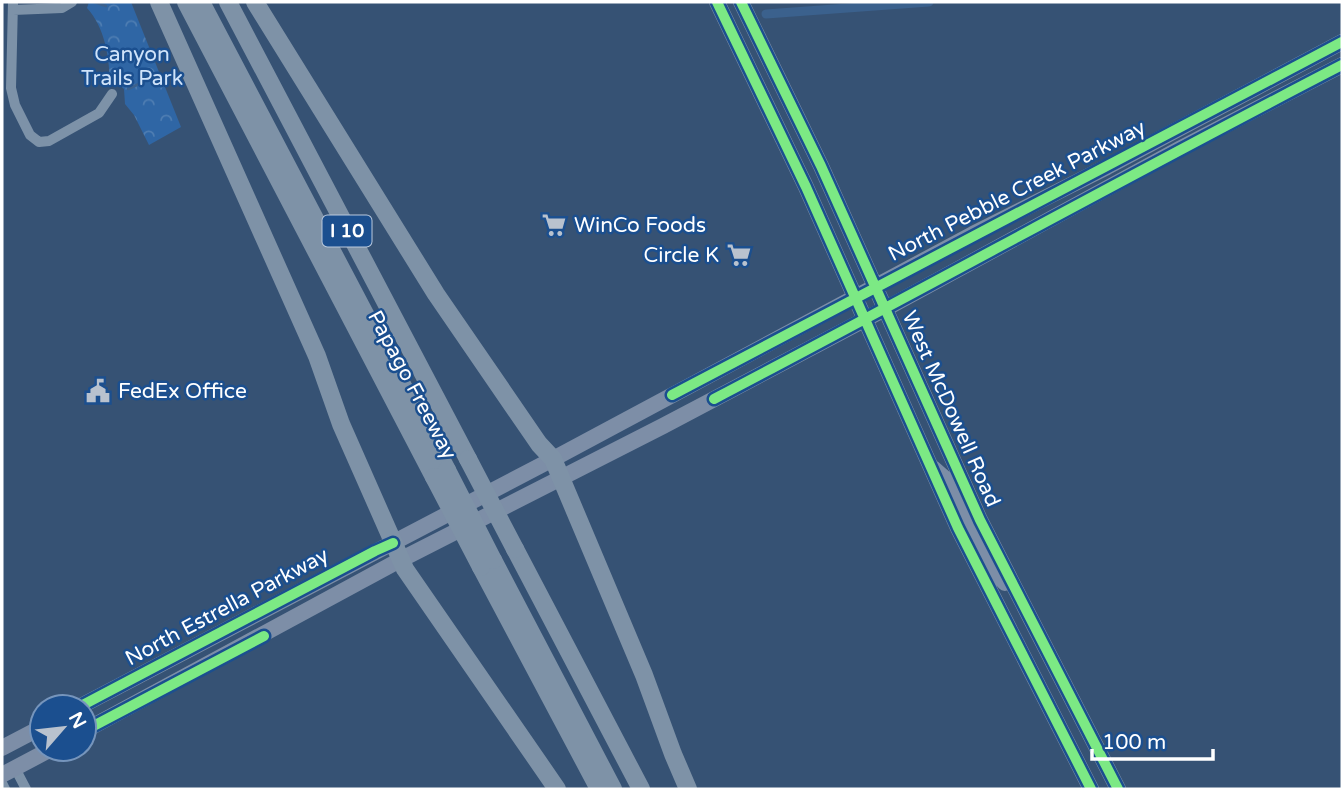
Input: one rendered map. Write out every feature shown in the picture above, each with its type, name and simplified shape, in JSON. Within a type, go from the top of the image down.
[{"type":"highway","points":[[159,2],[317,356],[341,424],[397,552],[417,588],[557,789]]},
{"type":"highway","name":"Papago Freeway","points":[[186,2],[487,563],[599,789]]},
{"type":"highway","points":[[201,2],[440,474]]},
{"type":"highway","name":"Papago Freeway","points":[[228,2],[640,789]]},
{"type":"highway","points":[[254,2],[436,294],[562,477],[645,675],[688,789]]},
{"type":"highway","points":[[487,563],[613,789]]},
{"type":"main road","name":"West McDowell Road","points":[[717,2],[865,319],[958,528],[1091,789]]},
{"type":"main road","name":"West McDowell Road","points":[[741,2],[781,82],[980,520],[1118,789]]},
{"type":"main road","name":"North Pebble Creek Parkway","points":[[552,459],[1342,42]]},
{"type":"main road","name":"North Pebble Creek Parkway","points":[[562,477],[885,309],[1342,63]]},
{"type":"main road","points":[[761,93],[781,82]]},
{"type":"main road","points":[[714,399],[716,388],[740,373],[739,359]]},
{"type":"main road","name":"North Estrella Parkway","points":[[98,724],[194,673],[552,459]]},
{"type":"main road","points":[[928,464],[949,482],[966,514],[980,520]]},
{"type":"main road","name":"North Estrella Parkway","points":[[98,697],[375,551],[397,552],[562,477]]},
{"type":"main road","points":[[958,528],[963,528],[973,535],[990,567],[1017,595]]},
{"type":"main road","points":[[177,655],[194,673]]},
{"type":"main road","points":[[2,748],[28,734]]},
{"type":"main road","points":[[8,771],[28,761]]},
{"type":"street","points":[[72,2],[62,8],[13,6],[6,89],[30,135],[39,142],[49,141],[99,113],[112,94]]},
{"type":"street","points":[[8,771],[26,789]]},
{"type":"street","points":[[2,783],[5,789]]},
{"type":"green space","name":"Canyon Trails Park","points":[[89,2],[131,2],[181,127],[149,145],[134,115],[125,104],[124,89],[117,83],[110,82],[105,43],[98,24],[87,8]]},
{"type":"waterway","points":[[94,2],[106,6]]},
{"type":"waterway","points":[[766,14],[929,2]]},
{"type":"waterway","points":[[128,89],[141,83]]},
{"type":"cycle path","points":[[717,2],[806,187],[958,528],[1091,789]]},
{"type":"cycle path","points":[[741,2],[821,166],[980,520],[1118,789]]},
{"type":"cycle path","points":[[672,395],[1342,42]]},
{"type":"cycle path","points":[[714,399],[1342,65]]},
{"type":"cycle path","points":[[98,697],[393,543]]},
{"type":"cycle path","points":[[98,724],[264,636]]},
{"type":"place","name":"WinCo Foods","points":[[554,225]]},
{"type":"place","name":"Circle K","points":[[739,255]]},
{"type":"place","name":"FedEx Office","points":[[98,391]]}]
